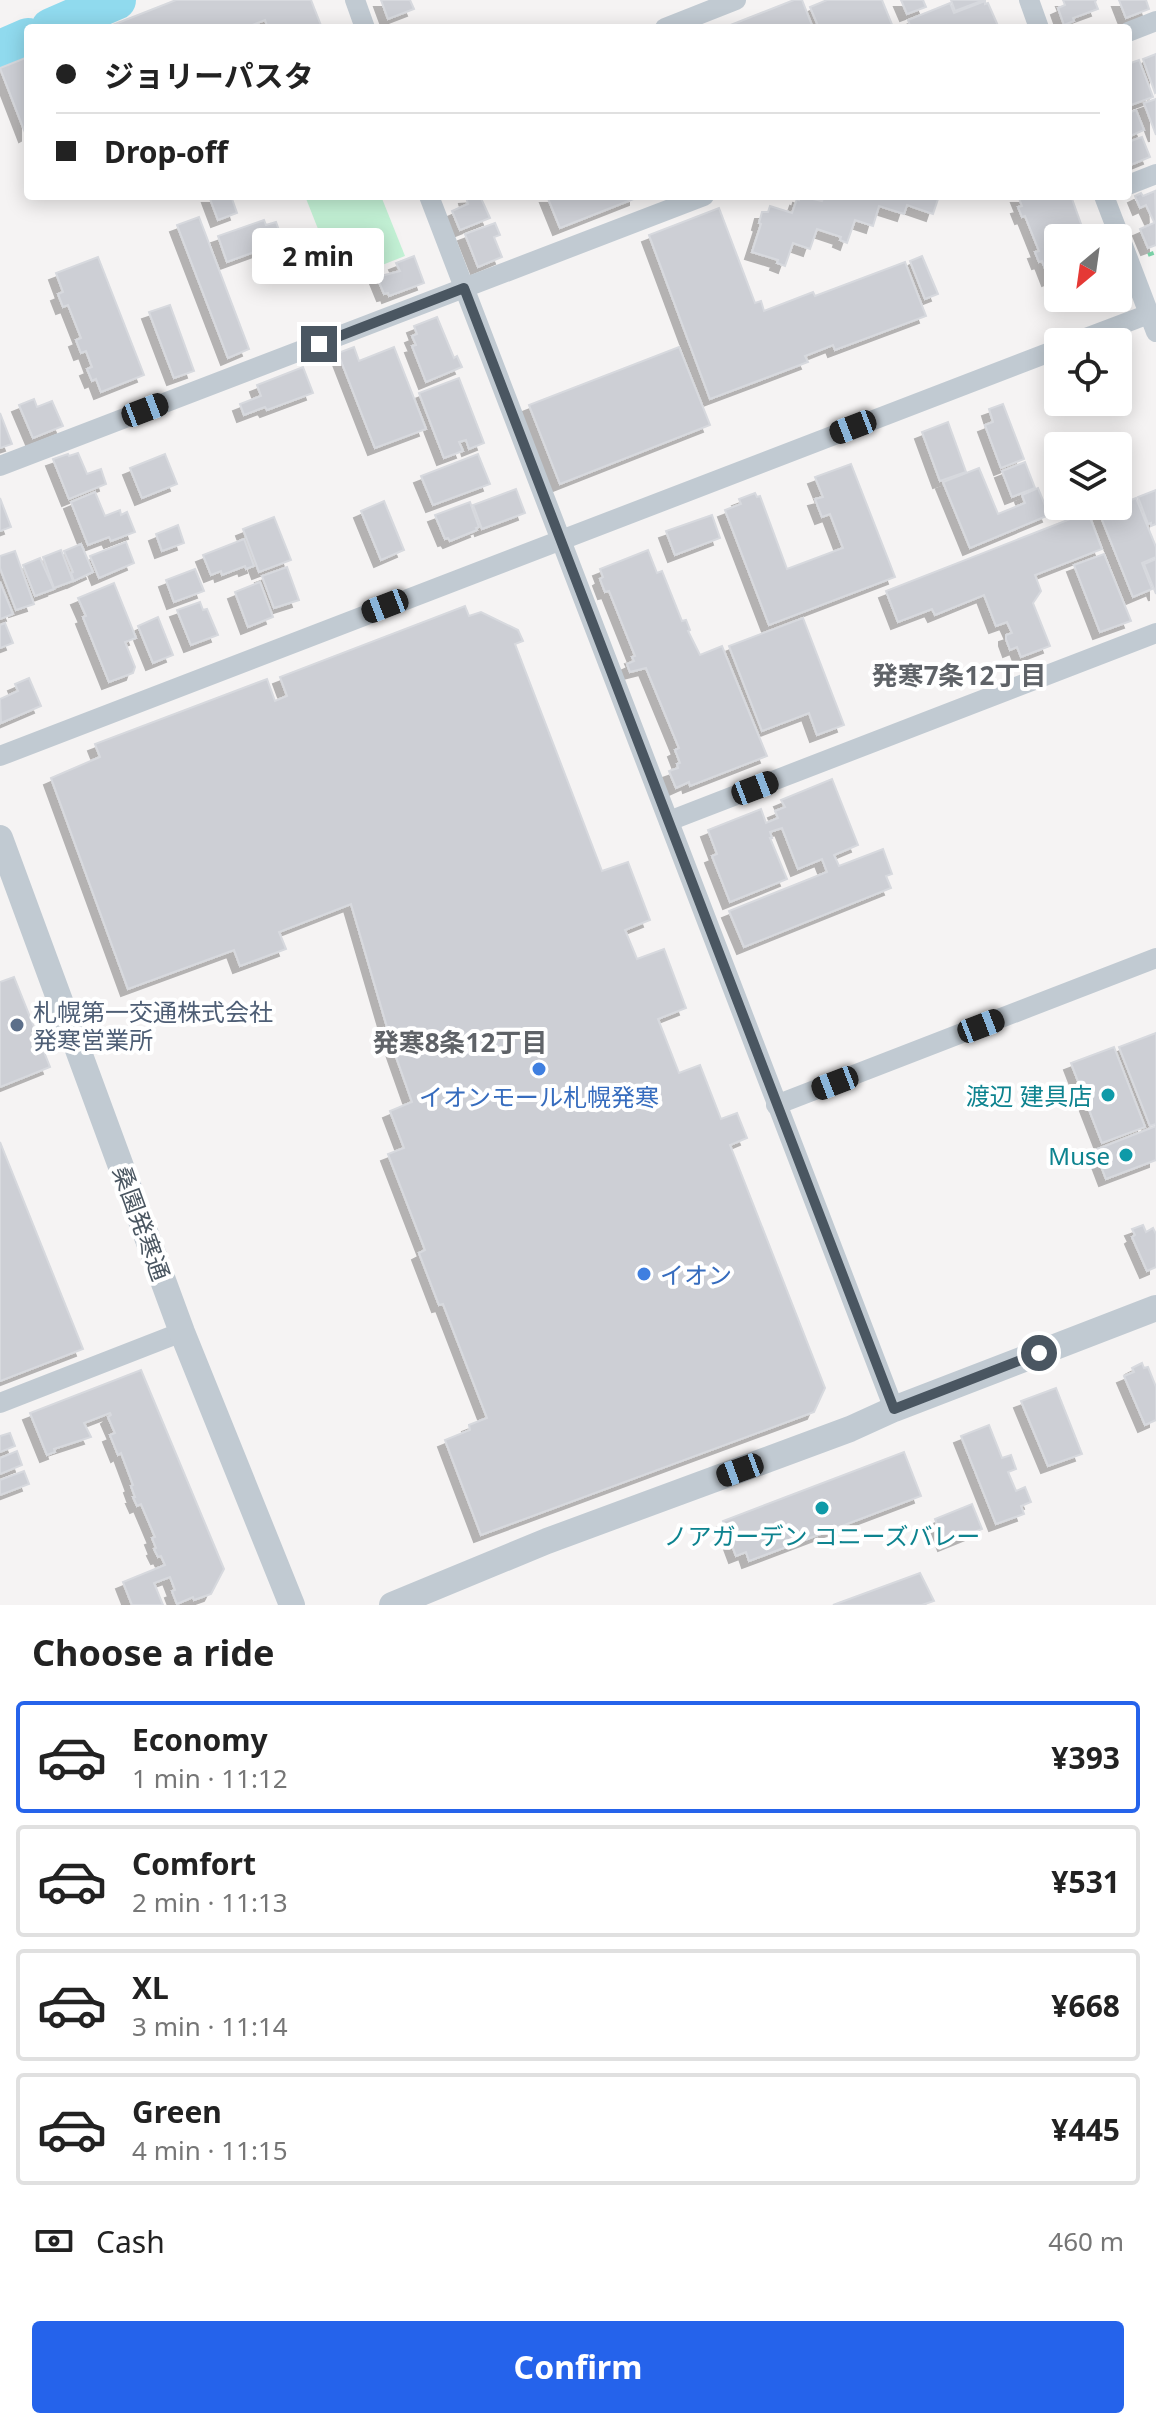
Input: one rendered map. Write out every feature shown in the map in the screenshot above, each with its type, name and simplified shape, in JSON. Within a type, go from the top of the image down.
[{"type":"street","points":[[355,0],[364,24]]},
{"type":"street","points":[[675,24],[736,0]]},
{"type":"street","points":[[1029,0],[1038,24]]},
{"type":"street","points":[[1132,30],[1156,21]]},
{"type":"street","points":[[1132,183],[1156,174]]},
{"type":"street","points":[[431,200],[894,1409]]},
{"type":"street","points":[[0,466],[694,200]]},
{"type":"street","points":[[1106,200],[1152,323],[1132,328]]},
{"type":"street","points":[[0,756],[1044,354]]},
{"type":"street","points":[[669,821],[1156,633]]},
{"type":"street","name":"桑園発寒通","points":[[0,838],[182,1332],[292,1605]]},
{"type":"street","points":[[776,1105],[1156,958]]},
{"type":"street","points":[[392,1605],[547,1541],[850,1429],[894,1409],[1156,1308]]},
{"type":"street","points":[[0,1403],[182,1332]]},
{"type":"path","points":[[1148,255],[1156,252]]},
{"type":"green space","points":[[307,200],[383,200],[405,256],[339,282]]},
{"type":"building","points":[[176,0],[311,0],[320,24],[266,24],[265,20],[255,24],[115,24]]},
{"type":"building","points":[[381,0],[410,0],[414,9],[388,19]]},
{"type":"building","points":[[794,0],[802,0],[811,24],[733,24]]},
{"type":"building","points":[[827,0],[882,0],[892,24],[817,24],[810,7]]},
{"type":"building","points":[[901,0],[923,0],[926,7],[907,14]]},
{"type":"building","points":[[951,0],[984,0],[955,11]]},
{"type":"building","points":[[1063,0],[1096,0],[1098,9],[1064,24],[1058,8],[1065,5]]},
{"type":"building","points":[[1119,0],[1146,0],[1149,9],[1126,18]]},
{"type":"building","points":[[985,1],[997,24],[910,24],[908,20],[950,3],[954,13]]},
{"type":"building","points":[[1156,54],[1156,92],[1155,93],[1143,59]]},
{"type":"building","points":[[24,59],[24,130],[0,68]]},
{"type":"building","points":[[1139,60],[1153,97],[1132,105],[1132,63]]},
{"type":"building","points":[[1156,99],[1156,135],[1144,103]]},
{"type":"building","points":[[1136,110],[1144,130],[1132,135],[1132,112]]},
{"type":"building","points":[[1142,137],[1150,157],[1132,164],[1132,141]]},
{"type":"building","points":[[1155,191],[1154,222],[1146,205],[1140,208],[1135,196]]},
{"type":"building","points":[[210,200],[232,200],[237,213],[218,220]]},
{"type":"building","points":[[467,200],[482,200],[490,218],[460,230],[452,211],[468,204]]},
{"type":"building","points":[[549,200],[631,200],[560,228]]},
{"type":"building","points":[[797,200],[938,200],[933,214],[907,205],[904,214],[879,206],[873,226],[855,220],[847,243],[840,240],[841,237],[817,229],[810,249],[793,243],[785,266],[777,263],[778,260],[752,252],[762,212],[768,212],[770,206],[792,213]]},
{"type":"building","points":[[1020,200],[1072,200],[1081,224],[1044,224],[1044,266],[1042,261],[1039,262],[1035,252],[1039,251],[1025,216],[1022,217],[1018,207],[1022,206]]},
{"type":"building","points":[[719,208],[755,303],[761,301],[764,311],[813,292],[815,296],[905,262],[926,316],[835,350],[833,345],[805,356],[808,362],[710,399],[649,235]]},
{"type":"building","points":[[199,217],[249,349],[228,358],[177,225]]},
{"type":"building","points":[[264,220],[266,225],[276,222],[280,233],[270,237],[273,245],[227,262],[218,236]]},
{"type":"building","points":[[1156,222],[1156,245],[1148,248],[1140,229]]},
{"type":"building","points":[[495,223],[500,235],[494,237],[502,257],[478,267],[465,234]]},
{"type":"building","points":[[414,256],[424,283],[389,296],[388,293],[384,294],[377,277],[400,271],[396,263]]},
{"type":"building","points":[[922,256],[938,294],[925,299],[910,261]]},
{"type":"building","points":[[98,257],[144,375],[101,392],[96,379],[92,381],[87,369],[92,367],[86,351],[81,353],[76,340],[81,338],[68,305],[63,307],[58,294],[63,292],[56,273]]},
{"type":"building","points":[[170,305],[194,371],[174,378],[149,312]]},
{"type":"building","points":[[437,317],[454,358],[457,356],[462,367],[426,382],[412,346],[416,345],[412,336],[417,334],[414,326]]},
{"type":"building","points":[[354,347],[359,361],[394,347],[426,429],[375,448],[338,353]]},
{"type":"building","points":[[679,347],[710,425],[560,484],[529,405]]},
{"type":"building","points":[[303,367],[313,393],[244,415],[240,404],[261,396],[257,385]]},
{"type":"building","points":[[459,378],[484,443],[469,449],[466,440],[459,442],[463,451],[444,458],[419,393]]},
{"type":"building","points":[[34,399],[37,407],[52,401],[63,426],[33,438],[19,405]]},
{"type":"building","points":[[1003,404],[1024,459],[1001,468],[985,425],[993,422],[989,409]]},
{"type":"building","points":[[0,413],[12,444],[0,448]]},
{"type":"building","points":[[948,422],[966,472],[940,481],[922,432]]},
{"type":"building","points":[[78,453],[87,474],[101,469],[106,484],[69,499],[53,459]]},
{"type":"building","points":[[165,454],[177,484],[142,498],[130,468]]},
{"type":"building","points":[[478,454],[490,484],[433,505],[421,476]]},
{"type":"building","points":[[1025,462],[1035,488],[1012,497],[1002,471]]},
{"type":"building","points":[[851,464],[895,577],[769,625],[725,510],[741,504],[739,499],[755,493],[757,497],[760,496],[787,569],[843,548],[830,514],[822,517],[815,499],[823,497],[815,477]]},
{"type":"building","points":[[979,468],[998,514],[1025,503],[1022,495],[1038,488],[1044,503],[1044,517],[970,548],[943,482]]},
{"type":"building","points":[[516,489],[525,513],[482,529],[473,505]]},
{"type":"building","points":[[1156,490],[1156,524],[1151,526],[1138,497]]},
{"type":"building","points":[[95,492],[105,516],[120,510],[121,515],[127,512],[135,532],[88,545],[71,502]]},
{"type":"building","points":[[0,498],[11,527],[0,531]]},
{"type":"building","points":[[1136,498],[1156,547],[1156,557],[1142,563],[1152,589],[1133,597],[1102,520],[1132,520],[1132,500]]},
{"type":"building","points":[[384,501],[404,550],[381,560],[361,511]]},
{"type":"building","points":[[470,502],[479,527],[477,530],[450,541],[445,539],[435,515]]},
{"type":"building","points":[[712,515],[720,538],[675,555],[666,531]]},
{"type":"building","points":[[274,517],[291,560],[259,572],[243,529]]},
{"type":"building","points":[[1068,520],[1091,520],[1102,549],[1035,575],[1041,591],[1033,603],[1050,646],[1021,657],[1017,647],[1010,650],[1006,635],[1012,633],[1007,622],[996,626],[984,595],[935,615],[932,609],[898,622],[886,591]]},
{"type":"building","points":[[178,525],[184,543],[162,551],[156,534]]},
{"type":"building","points":[[244,539],[254,566],[211,575],[203,555]]},
{"type":"building","points":[[126,542],[134,563],[99,578],[90,556]]},
{"type":"building","points":[[81,544],[93,572],[74,581],[64,551]]},
{"type":"building","points":[[61,550],[73,581],[54,588],[43,557]]},
{"type":"building","points":[[648,550],[657,573],[662,571],[700,655],[722,646],[767,756],[690,786],[689,782],[676,788],[669,771],[678,768],[677,764],[680,763],[675,750],[679,748],[646,668],[630,672],[627,664],[634,661],[632,657],[635,656],[609,591],[605,592],[600,579],[603,577],[600,569]]},
{"type":"building","points":[[15,551],[34,604],[16,610],[0,568],[0,556]]},
{"type":"building","points":[[1104,554],[1131,621],[1100,632],[1074,565]]},
{"type":"building","points":[[40,558],[54,589],[35,596],[23,565]]},
{"type":"building","points":[[1156,559],[1156,594],[1144,564]]},
{"type":"building","points":[[287,567],[299,600],[274,608],[262,576]]},
{"type":"building","points":[[195,569],[204,591],[174,602],[166,580]]},
{"type":"building","points":[[0,582],[13,614],[0,619]]},
{"type":"building","points":[[260,582],[273,617],[248,627],[235,592]]},
{"type":"building","points":[[114,583],[136,638],[125,642],[135,667],[133,673],[109,682],[78,598]]},
{"type":"building","points":[[200,602],[203,610],[207,609],[218,635],[191,645],[177,610]]},
{"type":"building","name":"イオンモール札幌発寒","points":[[465,606],[469,616],[481,612],[518,630],[523,641],[515,644],[602,871],[628,862],[650,920],[625,930],[637,959],[664,949],[686,1008],[658,1019],[679,1073],[700,1065],[721,1119],[737,1113],[747,1138],[730,1145],[825,1388],[814,1412],[481,1535],[445,1440],[470,1430],[469,1425],[487,1418],[443,1304],[439,1305],[419,1253],[425,1250],[388,1154],[404,1148],[390,1111],[412,1102],[351,904],[279,932],[286,949],[240,966],[234,950],[128,989],[51,778],[100,757],[95,744],[267,679],[275,701],[287,696],[280,677]]},
{"type":"building","points":[[158,617],[173,655],[153,663],[138,626]]},
{"type":"building","points":[[803,618],[844,725],[817,735],[809,713],[762,731],[729,646]]},
{"type":"building","points":[[5,623],[13,643],[0,648],[0,625]]},
{"type":"building","points":[[29,678],[41,706],[1,723],[0,699],[18,691],[15,684]]},
{"type":"building","points":[[832,779],[858,845],[834,855],[839,866],[883,849],[892,874],[886,876],[891,888],[744,947],[729,911],[827,872],[822,859],[798,869],[782,828],[770,832],[770,838],[787,879],[730,902],[712,856],[717,854],[708,830],[761,809],[766,823],[778,818],[775,811],[785,807],[781,800]]},
{"type":"building","name":"札幌第一交通株式会社 発寒営業所","points":[[14,977],[50,1067],[0,1087],[0,982]]},
{"type":"building","points":[[1156,1033],[1156,1124],[1150,1126],[1119,1047]]},
{"type":"building","name":"渡辺 建具店","points":[[1114,1047],[1145,1127],[1102,1143],[1071,1063]]},
{"type":"building","name":"Muse","points":[[1156,1126],[1156,1160],[1106,1179],[1095,1150]]},
{"type":"building","points":[[0,1142],[83,1349],[0,1381]]},
{"type":"building","points":[[1143,1225],[1146,1232],[1153,1228],[1156,1234],[1156,1267],[1147,1271],[1132,1237],[1135,1235],[1132,1229]]},
{"type":"building","points":[[1142,1363],[1144,1368],[1148,1367],[1156,1387],[1156,1420],[1145,1425],[1124,1376],[1134,1372],[1132,1368]]},
{"type":"building","points":[[141,1370],[224,1569],[211,1594],[177,1604],[170,1577],[154,1583],[163,1605],[132,1605],[123,1582],[165,1565],[154,1549],[152,1538],[155,1537],[141,1504],[137,1506],[133,1497],[133,1485],[121,1453],[118,1455],[110,1435],[115,1433],[108,1417],[110,1413],[84,1423],[91,1437],[54,1449],[55,1452],[47,1455],[30,1413]]},
{"type":"building","points":[[1056,1388],[1082,1454],[1048,1466],[1021,1401]]},
{"type":"building","points":[[989,1425],[1002,1458],[1011,1455],[1016,1469],[1008,1472],[1016,1491],[1025,1487],[1031,1502],[1021,1506],[1024,1514],[996,1524],[961,1436]]},
{"type":"building","points":[[10,1433],[15,1446],[0,1452],[0,1436]]},
{"type":"building","points":[[17,1451],[22,1465],[0,1474],[0,1458]]},
{"type":"building","name":"ノアガーデン コニーズバレー","points":[[904,1452],[921,1496],[749,1561],[746,1552],[736,1556],[723,1521]]},
{"type":"building","points":[[24,1471],[29,1484],[0,1495],[0,1480]]},
{"type":"building","points":[[972,1504],[982,1529],[945,1544],[935,1519]]},
{"type":"building","points":[[920,1573],[934,1601],[922,1605],[833,1605]]},
{"type":"waterway","points":[[60,24],[116,0]]},
{"type":"waterway","points":[[0,50],[24,40]]},
{"type":"place","name":"札幌第一交通株式会社 発寒営業所","points":[[17,1025]]},
{"type":"place","name":"イオンモール札幌発寒","points":[[539,1069]]},
{"type":"place","name":"渡辺 建具店","points":[[1108,1095]]},
{"type":"place","name":"Muse","points":[[1126,1155]]},
{"type":"place","name":"イオン","points":[[644,1274]]},
{"type":"place","name":"ノアガーデン コニーズバレー","points":[[822,1508]]},
{"type":"district","name":"発寒7条12丁目","points":[[959,675]]},
{"type":"district","name":"発寒8条12丁目","points":[[460,1042]]},
{"type":"route","points":[[319,344],[464,288],[894,1409],[1039,1353]]}]
